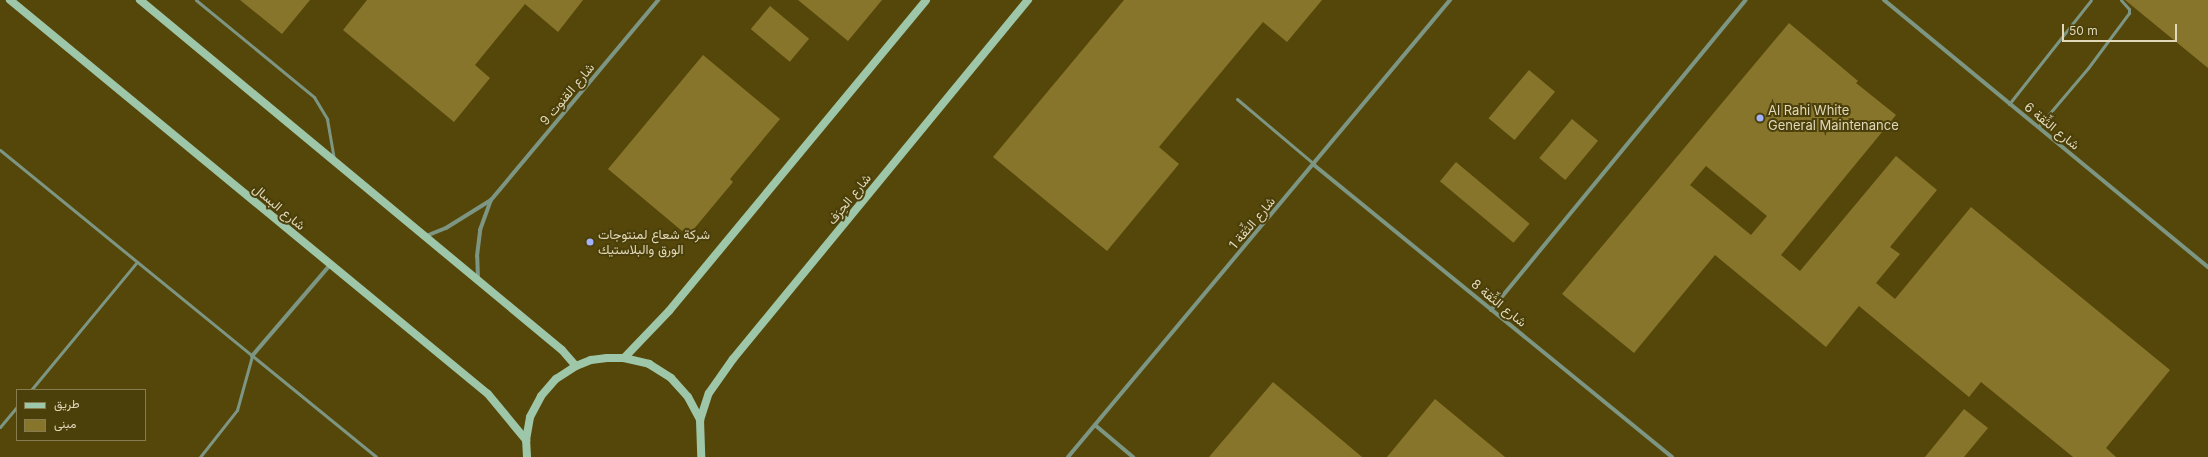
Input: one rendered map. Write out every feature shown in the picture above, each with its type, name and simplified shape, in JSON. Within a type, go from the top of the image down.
[{"type":"street","name":"شارع البسال","points":[[10,0],[488,394],[526,440]]},
{"type":"street","points":[[140,0],[562,350],[576,366]]},
{"type":"street","name":"شارع القنوت 9","points":[[425,236],[446,228],[491,200],[658,0]]},
{"type":"street","points":[[624,358],[669,311],[926,0]]},
{"type":"street","name":"شارع الحِرَف","points":[[700,420],[709,394],[733,359],[1028,0]]},
{"type":"street","name":"شارع الثِّقة 1","points":[[1068,457],[1450,0]]},
{"type":"street","points":[[1491,310],[1746,0]]},
{"type":"street","name":"شارع الثِّقة 6","points":[[1884,0],[2208,267]]},
{"type":"street","name":"شارع الثِّقة 8","points":[[1314,164],[1672,457]]},
{"type":"street","name":"شارع القنوت 9","points":[[479,282],[477,256],[480,230],[491,200]]},
{"type":"street","points":[[252,356],[330,264]]},
{"type":"street","points":[[527,457],[526,440],[530,417],[541,396],[556,379],[576,366],[591,360],[624,358],[649,364],[671,378],[688,397],[700,420],[702,455]]},
{"type":"street","points":[[1094,425],[1133,457]]},
{"type":"lane","points":[[2010,104],[2091,0]]},
{"type":"lane","points":[[2038,127],[2088,68],[2129,13],[2129,9],[2121,0]]},
{"type":"lane","points":[[199,1],[314,97],[327,119],[334,161]]},
{"type":"lane","points":[[1237,99],[1314,164]]},
{"type":"lane","points":[[0,150],[376,457]]},
{"type":"lane","points":[[32,389],[137,262]]},
{"type":"lane","points":[[200,457],[237,410],[252,356]]},
{"type":"lane","points":[[0,427],[16,408]]},
{"type":"shaded area","points":[[0,0],[2208,0],[2208,457],[0,457]]},
{"type":"building","points":[[240,0],[310,0],[282,34]]},
{"type":"building","points":[[367,0],[583,0],[558,32],[525,4],[475,65],[490,78],[454,122],[343,30]]},
{"type":"building","points":[[798,0],[882,0],[848,41]]},
{"type":"building","points":[[1124,0],[1322,0],[1287,42],[1263,22],[1159,147],[1179,164],[1107,251],[993,157]]},
{"type":"building","points":[[2125,0],[2208,0],[2208,68]]},
{"type":"building","points":[[770,6],[809,39],[790,62],[751,29]]},
{"type":"building","points":[[1789,23],[1858,81],[1856,83],[1896,115],[1781,255],[1800,271],[1896,156],[1937,190],[1890,247],[1900,254],[1876,283],[1895,299],[1971,207],[2170,370],[2106,448],[2116,457],[2073,457],[1981,382],[1969,397],[1859,306],[1826,347],[1715,255],[1634,353],[1562,294]],"holes":[[[1706,166],[1767,216],[1751,235],[1690,185]]]},
{"type":"building","points":[[703,55],[780,119],[730,179],[733,182],[688,236],[608,169]]},
{"type":"building","points":[[1529,70],[1555,92],[1515,140],[1489,118]]},
{"type":"building","points":[[1572,119],[1598,141],[1565,180],[1539,158]]},
{"type":"building","points":[[1456,162],[1530,224],[1513,243],[1440,181]]},
{"type":"building","points":[[1273,382],[1362,457],[1209,457]]},
{"type":"building","points":[[1435,399],[1505,457],[1387,457]]},
{"type":"building","points":[[1964,409],[1988,428],[1964,457],[1925,457]]},
{"type":"place","name":"Al Rahi White General Maintenance","points":[[1760,118]]},
{"type":"place","name":"شركة شعاع لمنتوجات الورق والبلاستيك","points":[[590,242]]}]
